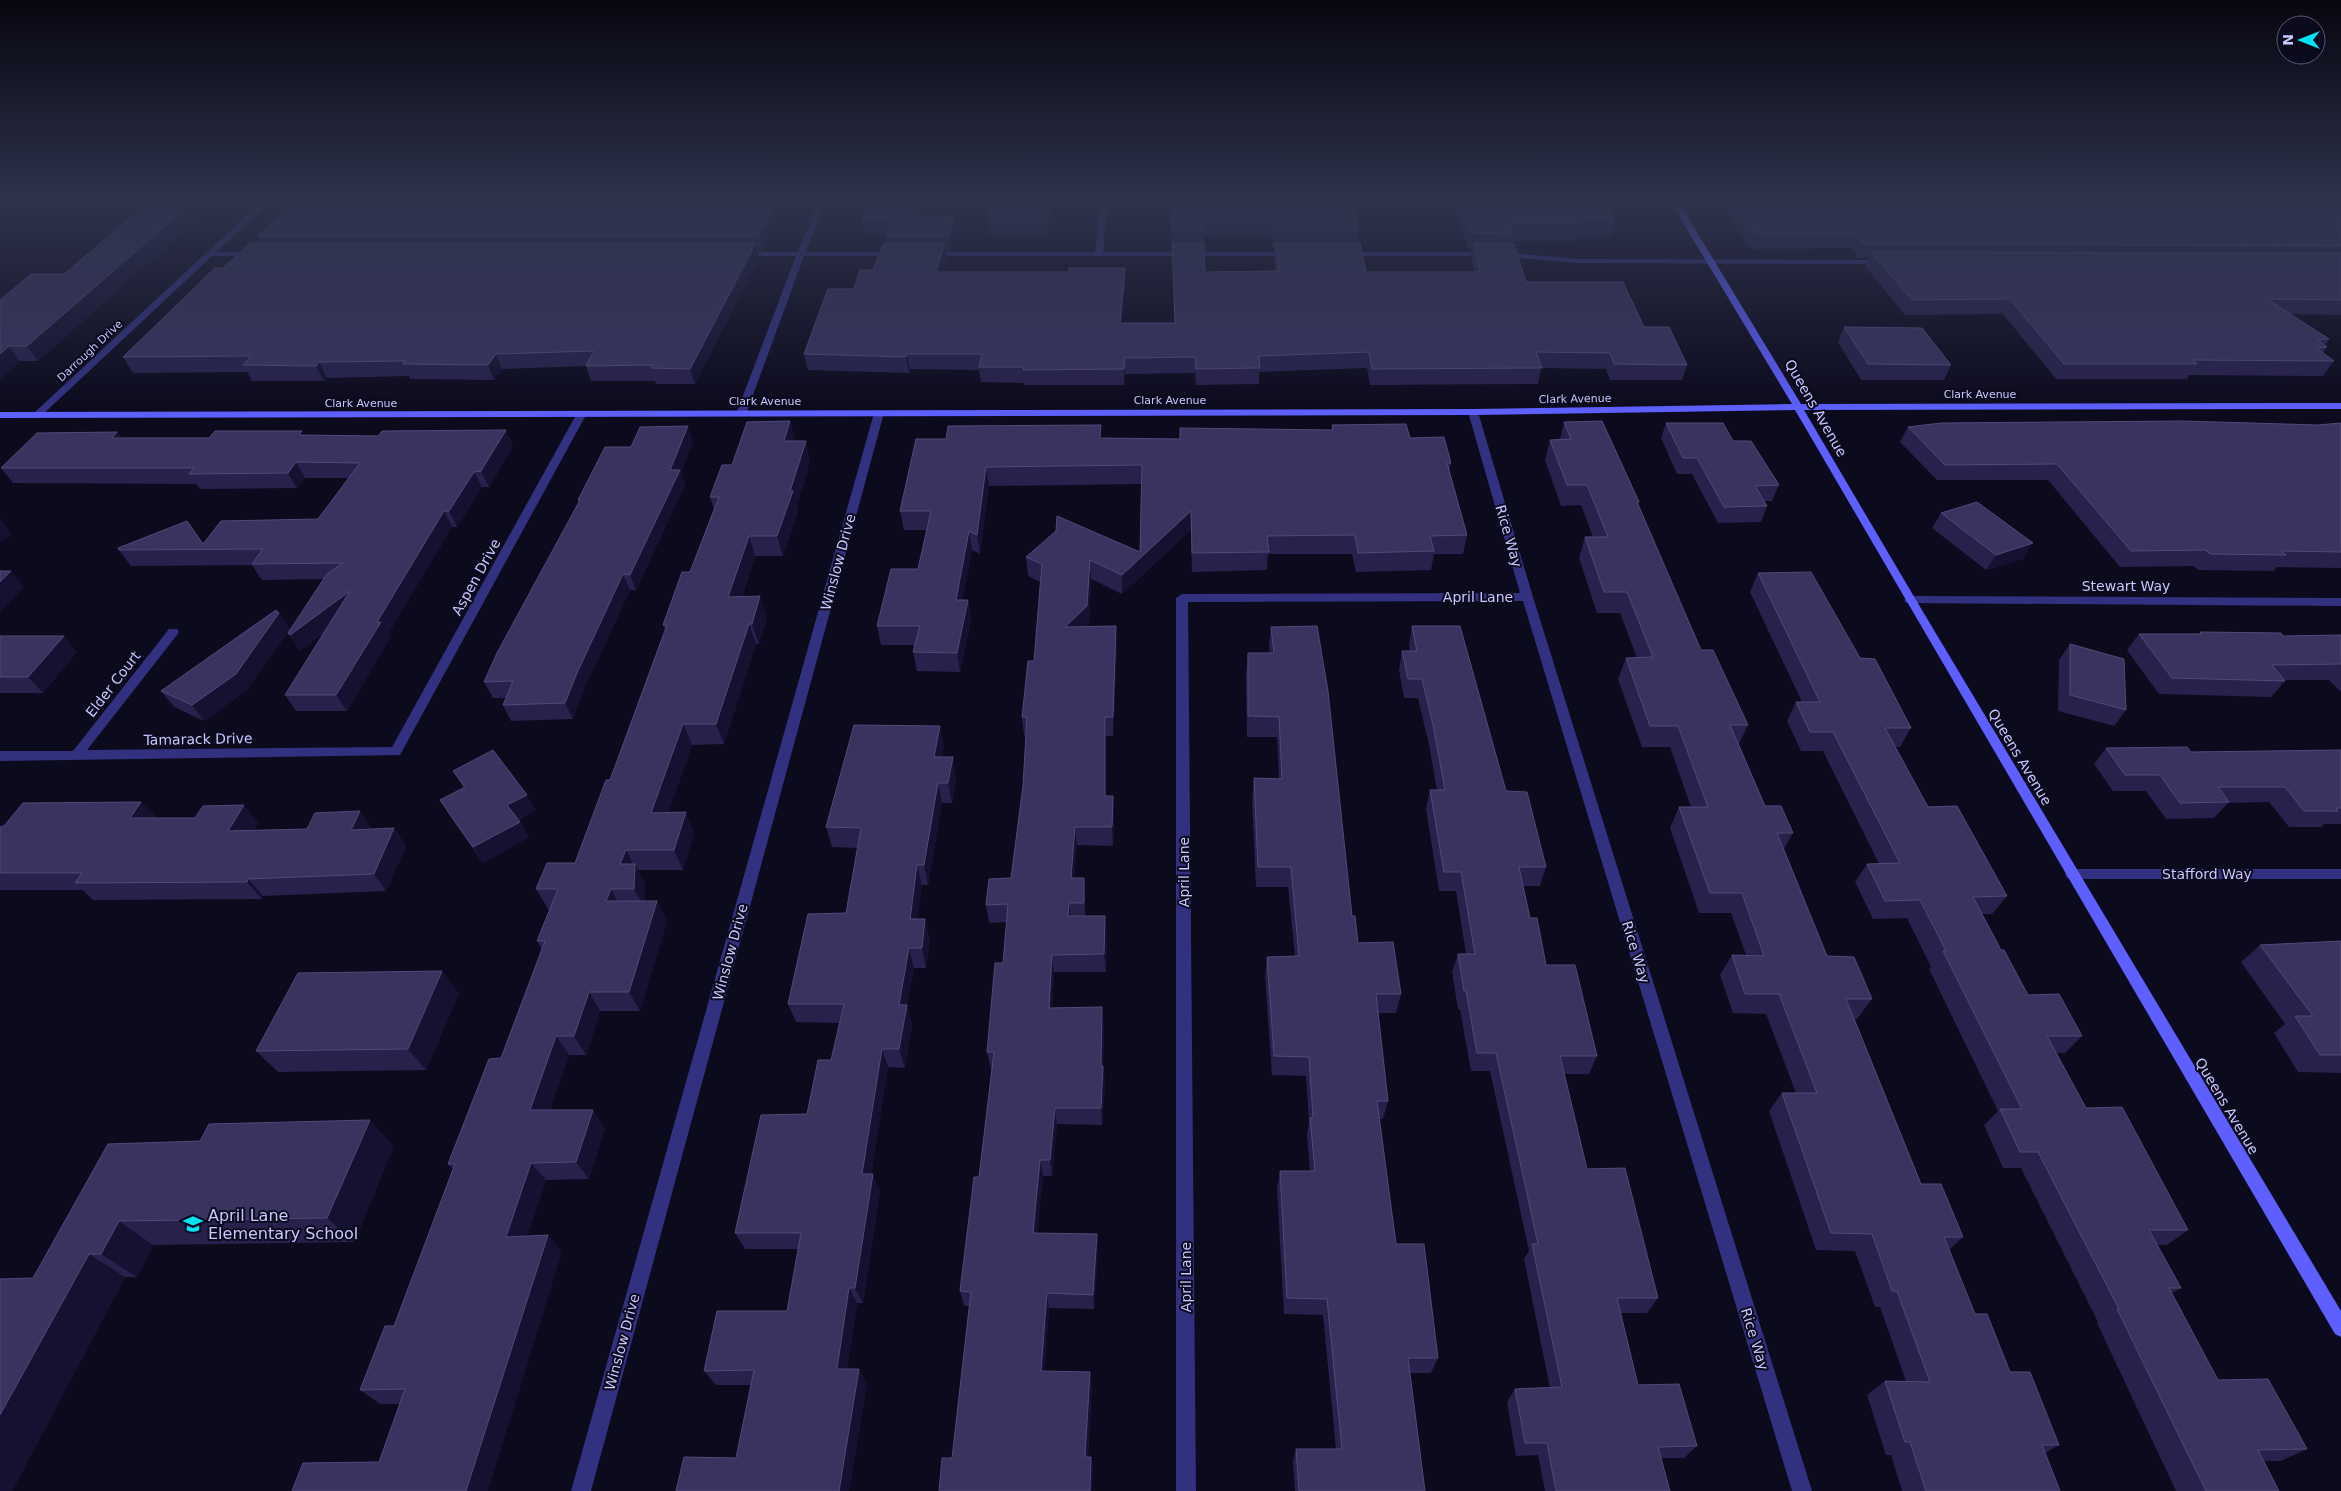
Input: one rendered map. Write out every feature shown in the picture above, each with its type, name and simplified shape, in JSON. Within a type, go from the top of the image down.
[{"type":"street","name":"Darrough Drive","points":[[37,415],[193,271]]},
{"type":"street","points":[[741,414],[795,271]]},
{"type":"street","name":"Queens Avenue","points":[[1716,271],[2341,1328]]},
{"type":"street","name":"Clark Avenue","points":[[0,415],[1473,412],[1798,407],[2341,406]]},
{"type":"street","name":"Rice Way","points":[[1473,412],[1527,597],[1802,1491]]},
{"type":"street","name":"Winslow Drive","points":[[581,1491],[879,413]]},
{"type":"street","name":"Aspen Drive","points":[[396,752],[581,415]]},
{"type":"street","name":"April Lane","points":[[1186,1491],[1182,598],[1527,597]]},
{"type":"street","name":"Stewart Way","points":[[1910,600],[2341,602]]},
{"type":"street","name":"Elder Court","points":[[77,755],[173,632]]},
{"type":"street","name":"Tamarack Drive","points":[[0,756],[396,752]]},
{"type":"street","name":"Stafford Way","points":[[2072,874],[2341,874]]},
{"type":"building","points":[[68,271],[114,271],[27,346],[9,346],[0,354],[0,300],[31,274],[64,274]]},
{"type":"building","points":[[212,271],[742,271],[690,369],[651,368],[653,365],[586,366],[594,351],[496,354],[488,365],[403,364],[405,361],[319,362],[316,366],[243,365],[251,356],[123,357]]},
{"type":"building","points":[[860,271],[1125,271],[1120,323],[1175,323],[1173,271],[1522,271],[1526,282],[1623,282],[1644,327],[1669,327],[1687,365],[1614,364],[1610,353],[1536,352],[1542,368],[1372,369],[1369,352],[1259,356],[1260,368],[1196,369],[1195,357],[1125,358],[1124,369],[1023,370],[1024,367],[979,367],[982,354],[907,354],[906,357],[804,354],[828,289],[854,289]]},
{"type":"building","points":[[1887,271],[2341,271],[2341,300],[2267,299],[2329,339],[2318,340],[2327,347],[2316,348],[2334,361],[2193,360],[2197,364],[2064,364],[2010,299],[1912,300]]},
{"type":"building","points":[[1844,327],[1922,328],[1951,365],[1868,364]]},
{"type":"building","points":[[790,421],[784,441],[806,441],[790,491],[793,491],[777,536],[749,536],[728,597],[760,596],[752,624],[749,624],[716,724],[683,724],[651,813],[686,812],[674,850],[626,850],[620,864],[635,864],[634,889],[611,889],[606,901],[657,901],[629,992],[589,992],[574,1036],[556,1036],[530,1110],[593,1110],[576,1162],[531,1163],[506,1237],[548,1235],[466,1491],[292,1491],[303,1463],[379,1462],[405,1389],[360,1390],[385,1326],[394,1326],[455,1164],[448,1164],[489,1059],[501,1058],[545,941],[537,941],[558,889],[536,889],[547,863],[575,863],[606,780],[610,780],[667,625],[663,625],[682,572],[690,572],[719,497],[710,497],[722,465],[732,465],[747,422]]},
{"type":"building","points":[[1602,421],[1639,502],[1637,502],[1701,650],[1713,650],[1748,725],[1730,725],[1765,806],[1781,806],[1793,833],[1777,833],[1827,956],[1854,957],[1872,999],[1846,999],[1921,1184],[1941,1184],[1963,1237],[1944,1237],[1975,1314],[1987,1314],[2010,1372],[2030,1372],[2059,1445],[2042,1445],[2060,1491],[1926,1491],[1910,1442],[1905,1442],[1885,1381],[1930,1382],[1897,1291],[1892,1291],[1872,1234],[1831,1233],[1782,1093],[1817,1093],[1779,994],[1745,994],[1732,955],[1764,956],[1742,893],[1710,893],[1679,807],[1708,807],[1678,726],[1650,726],[1626,658],[1653,657],[1627,592],[1604,592],[1585,537],[1608,537],[1587,485],[1567,485],[1550,440],[1571,439],[1564,422]]},
{"type":"building","points":[[2182,421],[2318,425],[2341,423],[2341,552],[2282,551],[2286,555],[2210,554],[2206,550],[2131,551],[2057,464],[1945,465],[1908,427],[1941,423]]},
{"type":"building","points":[[1666,423],[1723,423],[1733,441],[1751,441],[1779,485],[1755,486],[1767,506],[1724,507],[1697,458],[1683,458]]},
{"type":"building","points":[[1406,424],[1410,438],[1444,437],[1451,463],[1447,463],[1467,535],[1430,536],[1434,551],[1358,553],[1355,535],[1267,536],[1269,552],[1192,553],[1191,511],[1122,575],[1090,560],[1087,606],[1065,627],[1116,626],[1113,717],[1105,717],[1105,796],[1113,796],[1112,827],[1075,827],[1071,878],[1084,878],[1084,903],[1069,903],[1068,916],[1105,916],[1104,954],[1052,955],[1049,1008],[1102,1007],[1101,1066],[1103,1066],[1101,1108],[1055,1108],[1050,1160],[1040,1160],[1033,1233],[1097,1234],[1093,1295],[1047,1293],[1041,1371],[1090,1372],[1085,1457],[1091,1457],[1090,1491],[939,1491],[942,1458],[952,1458],[971,1292],[960,1291],[974,1177],[979,1177],[994,1052],[987,1052],[995,963],[1003,963],[1008,904],[986,905],[989,879],[1011,878],[1023,786],[1027,717],[1022,717],[1028,661],[1034,661],[1042,564],[1026,557],[1056,531],[1057,516],[1140,552],[1142,465],[986,467],[977,535],[969,531],[956,600],[968,600],[957,653],[913,652],[920,626],[877,626],[891,569],[918,569],[931,511],[900,511],[916,439],[946,439],[948,426],[1101,425],[1100,438],[1180,439],[1180,428],[1333,430],[1332,425]]},
{"type":"building","points":[[688,426],[670,470],[680,470],[630,575],[623,574],[565,703],[503,705],[513,681],[484,682],[497,653],[580,500],[578,500],[605,447],[631,447],[640,427]]},
{"type":"building","points":[[506,430],[481,471],[474,472],[449,511],[444,511],[377,622],[381,622],[336,695],[285,695],[350,591],[290,635],[288,633],[327,574],[343,563],[252,564],[263,549],[119,550],[118,548],[187,521],[203,544],[221,521],[318,519],[360,463],[296,462],[288,473],[189,474],[194,468],[1,468],[37,433],[117,432],[112,438],[209,438],[215,431],[302,431],[299,435],[378,436],[382,431]]},
{"type":"building","points":[[1977,502],[2033,543],[1996,555],[1941,513]]},
{"type":"building","points":[[0,571],[11,571],[0,582]]},
{"type":"building","points":[[1811,572],[1860,658],[1875,659],[1911,728],[1885,728],[1928,807],[1957,806],[2007,896],[1973,897],[2001,950],[2004,950],[2028,995],[2059,994],[2082,1036],[2047,1036],[2086,1108],[2122,1107],[2188,1230],[2149,1230],[2181,1288],[2169,1288],[2218,1380],[2268,1379],[2307,1449],[2258,1450],[2279,1491],[2206,1491],[2117,1309],[2119,1309],[2038,1152],[2020,1152],[2000,1109],[2022,1109],[1943,951],[1946,951],[1920,900],[1885,901],[1867,864],[1900,863],[1833,732],[1810,732],[1796,702],[1820,702],[1758,573]]},
{"type":"building","points":[[276,610],[279,613],[236,674],[192,705],[161,691]]},
{"type":"building","points":[[1317,626],[1328,691],[1352,916],[1355,916],[1358,943],[1393,942],[1401,994],[1376,994],[1388,1101],[1377,1101],[1396,1244],[1424,1244],[1438,1358],[1408,1358],[1425,1491],[1299,1491],[1296,1449],[1342,1449],[1327,1299],[1287,1298],[1280,1171],[1315,1171],[1310,1118],[1313,1117],[1309,1057],[1274,1056],[1267,957],[1299,956],[1291,867],[1258,867],[1254,778],[1282,779],[1279,717],[1248,716],[1248,653],[1274,653],[1271,627]]},
{"type":"building","points":[[1412,626],[1460,626],[1506,791],[1527,792],[1546,867],[1519,867],[1530,918],[1537,918],[1546,965],[1575,965],[1597,1056],[1560,1056],[1587,1169],[1625,1168],[1658,1298],[1617,1298],[1638,1385],[1679,1384],[1697,1446],[1658,1447],[1670,1491],[1556,1491],[1547,1443],[1525,1443],[1515,1389],[1562,1387],[1532,1244],[1538,1244],[1496,1053],[1477,1053],[1466,991],[1464,991],[1458,954],[1475,954],[1461,872],[1444,872],[1430,790],[1445,790],[1433,725],[1422,679],[1408,679],[1402,651],[1417,651]]},
{"type":"building","points":[[2200,632],[2281,633],[2283,636],[2341,635],[2341,664],[2272,665],[2285,681],[2172,678],[2139,634],[2202,634]]},
{"type":"building","points":[[0,636],[64,636],[28,677],[0,677]]},
{"type":"building","points":[[2070,644],[2124,659],[2126,710],[2070,695]]},
{"type":"building","points":[[854,725],[940,726],[934,757],[953,757],[948,783],[938,783],[924,865],[917,865],[910,919],[925,919],[922,948],[909,948],[899,1005],[907,1005],[899,1049],[882,1049],[862,1174],[873,1174],[855,1288],[849,1288],[837,1369],[859,1369],[839,1491],[676,1491],[684,1457],[736,1458],[754,1370],[704,1371],[717,1311],[787,1311],[801,1233],[735,1233],[761,1115],[807,1114],[818,1060],[831,1060],[844,1004],[788,1004],[808,914],[846,913],[861,828],[826,827]]},
{"type":"building","points":[[2187,747],[2191,752],[2341,750],[2341,808],[2336,808],[2338,811],[2304,811],[2285,787],[2218,787],[2229,802],[2180,803],[2160,775],[2125,775],[2106,748]]},
{"type":"building","points":[[493,750],[527,795],[507,805],[520,822],[473,847],[440,800],[465,787],[453,771]]},
{"type":"building","points":[[141,802],[130,818],[195,818],[203,806],[244,805],[228,831],[307,829],[315,813],[360,811],[351,830],[394,828],[374,874],[248,879],[247,882],[75,883],[82,873],[0,873],[0,827],[4,826],[23,803]]},
{"type":"building","points":[[2341,941],[2341,1055],[2320,1055],[2295,1016],[2313,1016],[2260,945]]},
{"type":"building","points":[[442,971],[408,1049],[256,1051],[298,973]]},
{"type":"building","points":[[370,1120],[327,1218],[119,1221],[101,1254],[89,1254],[0,1415],[0,1279],[33,1278],[108,1144],[200,1141],[209,1124]]},
{"type":"place","name":"April Lane Elementary School","points":[[193,1224]]}]
